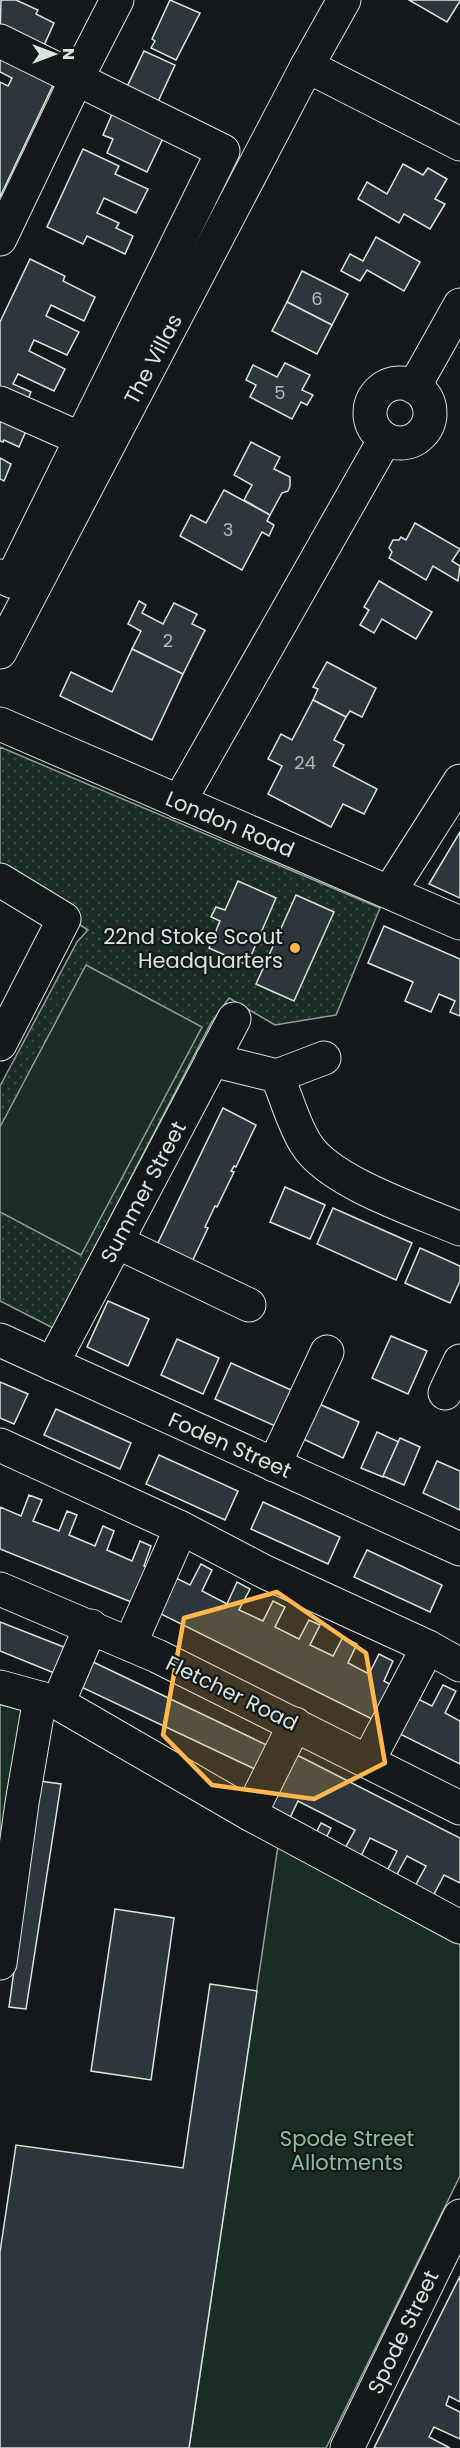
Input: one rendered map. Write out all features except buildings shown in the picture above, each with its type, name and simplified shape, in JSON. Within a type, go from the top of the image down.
[{"type":"street","points":[[0,239],[117,0]]},
{"type":"street","name":"The Villas","points":[[0,652],[307,66],[344,0]]},
{"type":"street","points":[[0,41],[223,151],[12,581],[0,576]]},
{"type":"street","points":[[307,66],[460,144]]},
{"type":"street","points":[[179,802],[385,439],[376,432],[371,423],[369,412],[371,402],[385,387],[394,383],[405,383],[414,387],[460,306]]},
{"type":"street","points":[[0,403],[81,439]]},
{"type":"street","name":"London Road","points":[[0,724],[460,923]]},
{"type":"street","points":[[390,891],[460,781]]},
{"type":"street","points":[[0,880],[64,919],[0,1044]]},
{"type":"street","name":"Summer Street","points":[[52,1364],[234,1019]]},
{"type":"street","points":[[212,1060],[277,1076],[324,1058]]},
{"type":"street","points":[[277,1076],[305,1143],[320,1162],[374,1193],[460,1229]]},
{"type":"street","points":[[117,1242],[249,1305]]},
{"type":"street","name":"Foden Street","points":[[0,1340],[460,1549]]},
{"type":"street","points":[[274,1465],[327,1352]]},
{"type":"street","points":[[445,1393],[460,1361]]},
{"type":"street","points":[[0,1446],[181,1528],[265,1572],[428,1647],[460,1665]]},
{"type":"street","points":[[130,1644],[181,1528]]},
{"type":"street","name":"Fletcher Road","points":[[0,1589],[130,1644],[460,1808]]},
{"type":"street","points":[[0,1963],[22,1803],[49,1700],[90,1626]]},
{"type":"street","points":[[368,1761],[428,1647]]},
{"type":"street","points":[[0,1687],[49,1700],[250,1814],[460,1927]]},
{"type":"street","points":[[250,1814],[295,1724]]},
{"type":"street","name":"Spode Street","points":[[347,2448],[460,2216]]},
{"type":"highlighted area","points":[[277,1592],[366,1653],[385,1763],[314,1799],[212,1785],[163,1735],[184,1618]]},
{"type":"green space","points":[[0,747],[380,908],[336,1015],[275,1025],[229,998],[211,1023],[53,1328],[0,1301],[0,1086],[77,942],[88,930],[0,873]]},
{"type":"green space","points":[[86,965],[202,1027],[81,1255],[0,1212],[0,1127]]},
{"type":"green space","points":[[0,1696],[29,1704],[0,1918]]},
{"type":"green space","name":"Spode Street Allotments","points":[[279,1839],[460,1935],[460,2176],[326,2448],[189,2448]]},
{"type":"place","name":"22nd Stoke Scout Headquarters","points":[[295,948]]}]
